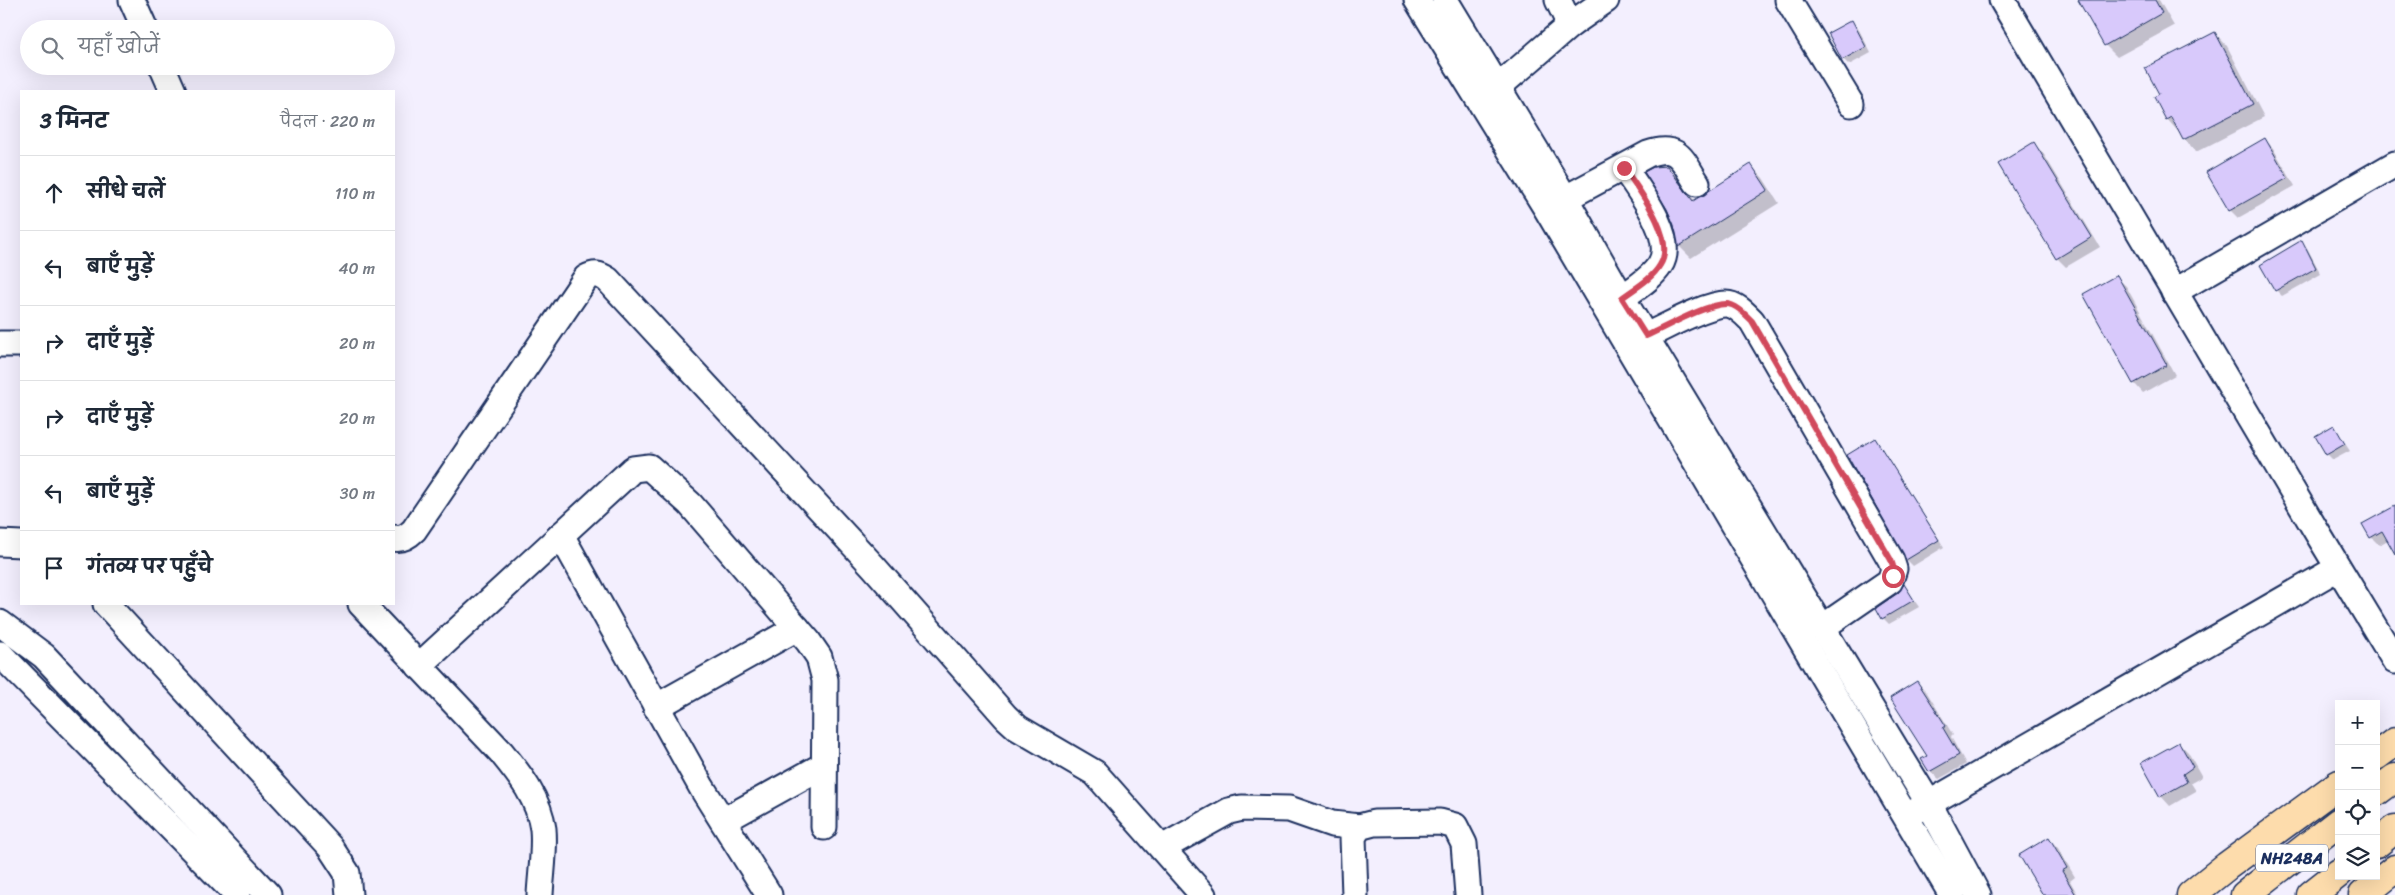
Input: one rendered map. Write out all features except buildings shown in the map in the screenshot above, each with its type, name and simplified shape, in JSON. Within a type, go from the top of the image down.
[{"type":"main road","points":[[2380,753],[2395,742]]},
{"type":"main road","points":[[2379,790],[2395,778]]},
{"type":"main road","points":[[2191,895],[2227,866],[2335,787]]},
{"type":"main road","name":"NH248A","points":[[2245,895],[2335,825]]},
{"type":"main road","points":[[2380,841],[2395,829]]},
{"type":"main road","points":[[2363,895],[2395,869]]},
{"type":"main road","name":"NH248A","points":[[2311,895],[2335,876]]},
{"type":"street","points":[[132,0],[141,20]]},
{"type":"street","points":[[1417,0],[1622,298],[1646,336],[1928,802],[1978,895]]},
{"type":"street","points":[[1445,0],[1498,88],[1556,203],[1952,895]]},
{"type":"street","points":[[1558,0],[1570,24]]},
{"type":"street","points":[[1498,88],[1570,24],[1606,0]]},
{"type":"street","points":[[1788,0],[1852,104]]},
{"type":"street","points":[[2002,0],[2395,661]]},
{"type":"street","points":[[166,75],[173,90]]},
{"type":"street","points":[[1556,203],[1648,154],[1663,149],[1671,150],[1680,156],[1697,183]]},
{"type":"street","points":[[2174,292],[2395,164]]},
{"type":"street","points":[[1622,298],[1660,266],[1666,250],[1664,237],[1652,213],[1624,168]]},
{"type":"street","points":[[395,538],[399,540],[408,536],[414,530],[586,278],[592,274],[600,274],[608,280],[873,566],[1006,717],[1018,728],[1095,773],[1203,895]]},
{"type":"street","points":[[1646,336],[1708,308],[1728,304],[1741,310],[1752,321],[1891,560],[1894,569],[1890,582],[1823,627]]},
{"type":"street","points":[[0,344],[20,344]]},
{"type":"street","points":[[419,666],[633,470],[649,467],[690,504],[797,628],[818,657],[825,680],[824,827]]},
{"type":"street","points":[[561,536],[656,707],[769,895]]},
{"type":"street","points":[[0,543],[20,544]]},
{"type":"street","points":[[1908,816],[1928,802],[2338,568]]},
{"type":"street","points":[[107,605],[330,847],[346,873],[349,895]]},
{"type":"street","points":[[362,605],[501,752],[522,778],[536,805],[543,830],[540,895]]},
{"type":"street","points":[[0,623],[44,656],[271,892]]},
{"type":"street","points":[[656,707],[797,628]]},
{"type":"street","points":[[0,654],[236,895]]},
{"type":"street","points":[[723,821],[824,765]]},
{"type":"street","points":[[1162,848],[1229,811],[1242,808],[1289,809],[1332,824],[1359,827],[1374,823],[1440,822],[1455,826],[1464,844],[1468,895]]},
{"type":"street","points":[[1356,895],[1353,837],[1359,827]]},
{"type":"route","points":[[1624,168],[1652,213],[1664,237],[1666,250],[1660,266],[1622,298],[1646,336],[1708,308],[1728,304],[1741,310],[1752,321],[1891,560],[1894,569],[1893,576]]}]
